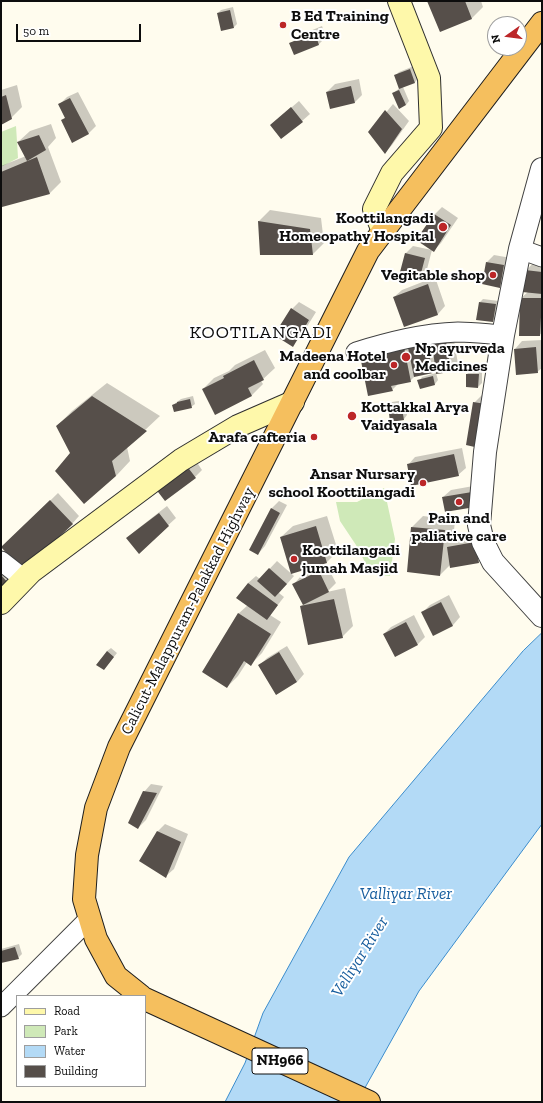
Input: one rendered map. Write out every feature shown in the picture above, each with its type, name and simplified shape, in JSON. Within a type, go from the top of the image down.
[{"type":"highway","name":"Calicut-Malappuram-Palakkad Highway","points":[[140,995],[116,976],[96,939],[84,899],[86,855],[96,808],[117,754],[285,405],[368,251],[542,23]]},
{"type":"highway","name":"NH966","points":[[146,999],[369,1102]]},
{"type":"main road","points":[[383,231],[374,209],[392,173],[431,128],[429,78],[399,1]]},
{"type":"main road","points":[[1,603],[31,572],[181,460],[238,426],[285,405]]},
{"type":"street","points":[[542,169],[520,249],[504,335],[485,452],[479,525],[483,542],[493,562],[542,616]]},
{"type":"street","points":[[520,249],[542,257]]},
{"type":"street","points":[[356,352],[380,344],[418,336],[458,332],[504,335]]},
{"type":"street","points":[[1,561],[24,579]]},
{"type":"street","points":[[1,1007],[90,918]]},
{"type":"green space","points":[[16,126],[18,158],[1,167],[1,132]]},
{"type":"green space","points":[[384,488],[395,539],[390,576],[368,574],[367,566],[356,545],[340,521],[336,502],[357,502]]},
{"type":"water","name":"Valliyar River","points":[[542,633],[542,824],[419,991],[357,1102],[225,1102],[245,1063],[263,1013],[349,857],[523,651]]},
{"type":"building","points":[[427,1],[465,1],[472,19],[440,32]]},
{"type":"building","points":[[230,10],[234,28],[221,31],[217,13]]},
{"type":"building","points":[[315,33],[319,45],[294,55],[289,43]]},
{"type":"building","points":[[410,69],[415,83],[399,89],[394,75]]},
{"type":"building","points":[[351,86],[355,103],[330,109],[326,92]]},
{"type":"building","points":[[399,90],[406,105],[399,109],[392,93]]},
{"type":"building","points":[[6,95],[12,119],[1,125],[1,97]]},
{"type":"building","points":[[70,98],[89,134],[72,143],[61,120],[65,118],[58,104]]},
{"type":"building","points":[[291,107],[303,122],[281,139],[270,125]]},
{"type":"building","points":[[385,110],[402,129],[385,154],[368,132]]},
{"type":"building","points":[[39,135],[46,150],[27,161],[17,142]]},
{"type":"building","points":[[37,157],[50,194],[2,207],[1,172]]},
{"type":"building","points":[[434,214],[451,225],[434,252],[416,240]]},
{"type":"building","points":[[258,221],[310,229],[313,255],[260,255]]},
{"type":"building","points":[[405,253],[425,258],[420,277],[400,272]]},
{"type":"building","name":"Vegitable shop","points":[[486,262],[504,265],[500,288],[482,284]]},
{"type":"building","points":[[525,270],[542,272],[542,294],[522,292]]},
{"type":"building","points":[[428,284],[438,315],[404,327],[393,297]]},
{"type":"building","points":[[520,298],[542,298],[540,336],[519,336]]},
{"type":"building","points":[[479,302],[496,304],[493,322],[476,320]]},
{"type":"building","points":[[291,308],[309,320],[293,347],[274,335]]},
{"type":"building","points":[[426,339],[433,373],[414,377],[407,343]]},
{"type":"building","points":[[446,341],[451,372],[436,374],[432,343]]},
{"type":"building","points":[[404,347],[411,382],[391,386],[393,391],[368,396],[361,361],[384,356],[383,351]]},
{"type":"building","points":[[536,347],[538,373],[516,375],[514,349]]},
{"type":"building","points":[[254,360],[264,380],[248,388],[252,396],[215,415],[202,389]]},
{"type":"building","points":[[466,374],[479,374],[478,388],[466,387]]},
{"type":"building","points":[[433,376],[435,385],[420,389],[417,380]]},
{"type":"building","points":[[92,396],[147,431],[112,461],[116,476],[84,504],[55,471],[70,453],[56,426]]},
{"type":"building","points":[[190,399],[192,408],[174,412],[172,405],[177,402]]},
{"type":"building","points":[[473,402],[486,404],[479,448],[466,445]]},
{"type":"building","points":[[401,403],[404,420],[390,422],[388,405]]},
{"type":"building","points":[[454,454],[459,476],[411,486],[407,464]]},
{"type":"building","points":[[186,465],[196,478],[165,501],[155,488]]},
{"type":"building","name":"Pain and paliative care","points":[[472,492],[475,507],[445,512],[442,497]]},
{"type":"building","points":[[50,500],[73,524],[23,571],[1,547]]},
{"type":"building","points":[[271,508],[280,513],[258,555],[249,550]]},
{"type":"building","points":[[159,513],[169,526],[139,554],[126,538]]},
{"type":"building","points":[[316,526],[327,563],[291,574],[280,537]]},
{"type":"building","points":[[411,527],[445,530],[440,576],[407,572]]},
{"type":"building","points":[[475,542],[479,563],[450,568],[447,547]]},
{"type":"building","points":[[269,568],[287,584],[275,597],[257,581]]},
{"type":"building","points":[[319,571],[329,592],[303,605],[292,584]]},
{"type":"building","points":[[1,575],[9,584],[1,591]]},
{"type":"building","points":[[248,583],[278,605],[267,620],[236,598]]},
{"type":"building","points":[[334,599],[343,638],[308,645],[300,606]]},
{"type":"building","points":[[441,602],[453,626],[433,636],[421,612]]},
{"type":"building","points":[[238,613],[271,634],[251,666],[244,661],[227,688],[202,672]]},
{"type":"building","points":[[406,622],[418,645],[395,657],[383,634]]},
{"type":"building","points":[[107,651],[114,657],[104,670],[96,665]]},
{"type":"building","points":[[279,652],[297,682],[276,695],[258,665]]},
{"type":"building","points":[[143,791],[157,793],[138,829],[128,823]]},
{"type":"building","points":[[157,831],[181,842],[166,878],[139,861]]},
{"type":"building","points":[[15,947],[19,959],[1,963],[1,951]]},
{"type":"place","name":"B Ed Training Centre","points":[[283,25]]},
{"type":"place","name":"Koottilangadi Homeopathy Hospital","points":[[443,227]]},
{"type":"place","name":"Vegitable shop","points":[[493,275]]},
{"type":"place","name":"Np ayurveda Medicines","points":[[406,357]]},
{"type":"place","name":"Madeena Hotel and coolbar","points":[[394,365]]},
{"type":"place","name":"Kottakkal Arya Vaidyasala","points":[[352,416]]},
{"type":"place","name":"Arafa cafteria","points":[[314,437]]},
{"type":"place","name":"Ansar Nursary school Koottilangadi","points":[[423,483]]},
{"type":"place","name":"Pain and paliative care","points":[[459,502]]},
{"type":"place","name":"Koottilangadi jumah Masjid","points":[[294,559]]},
{"type":"district","name":"KOOTILANGADI","points":[[261,333]]},
{"type":"water label","name":"Velliyar River","points":[[360,957]]}]
